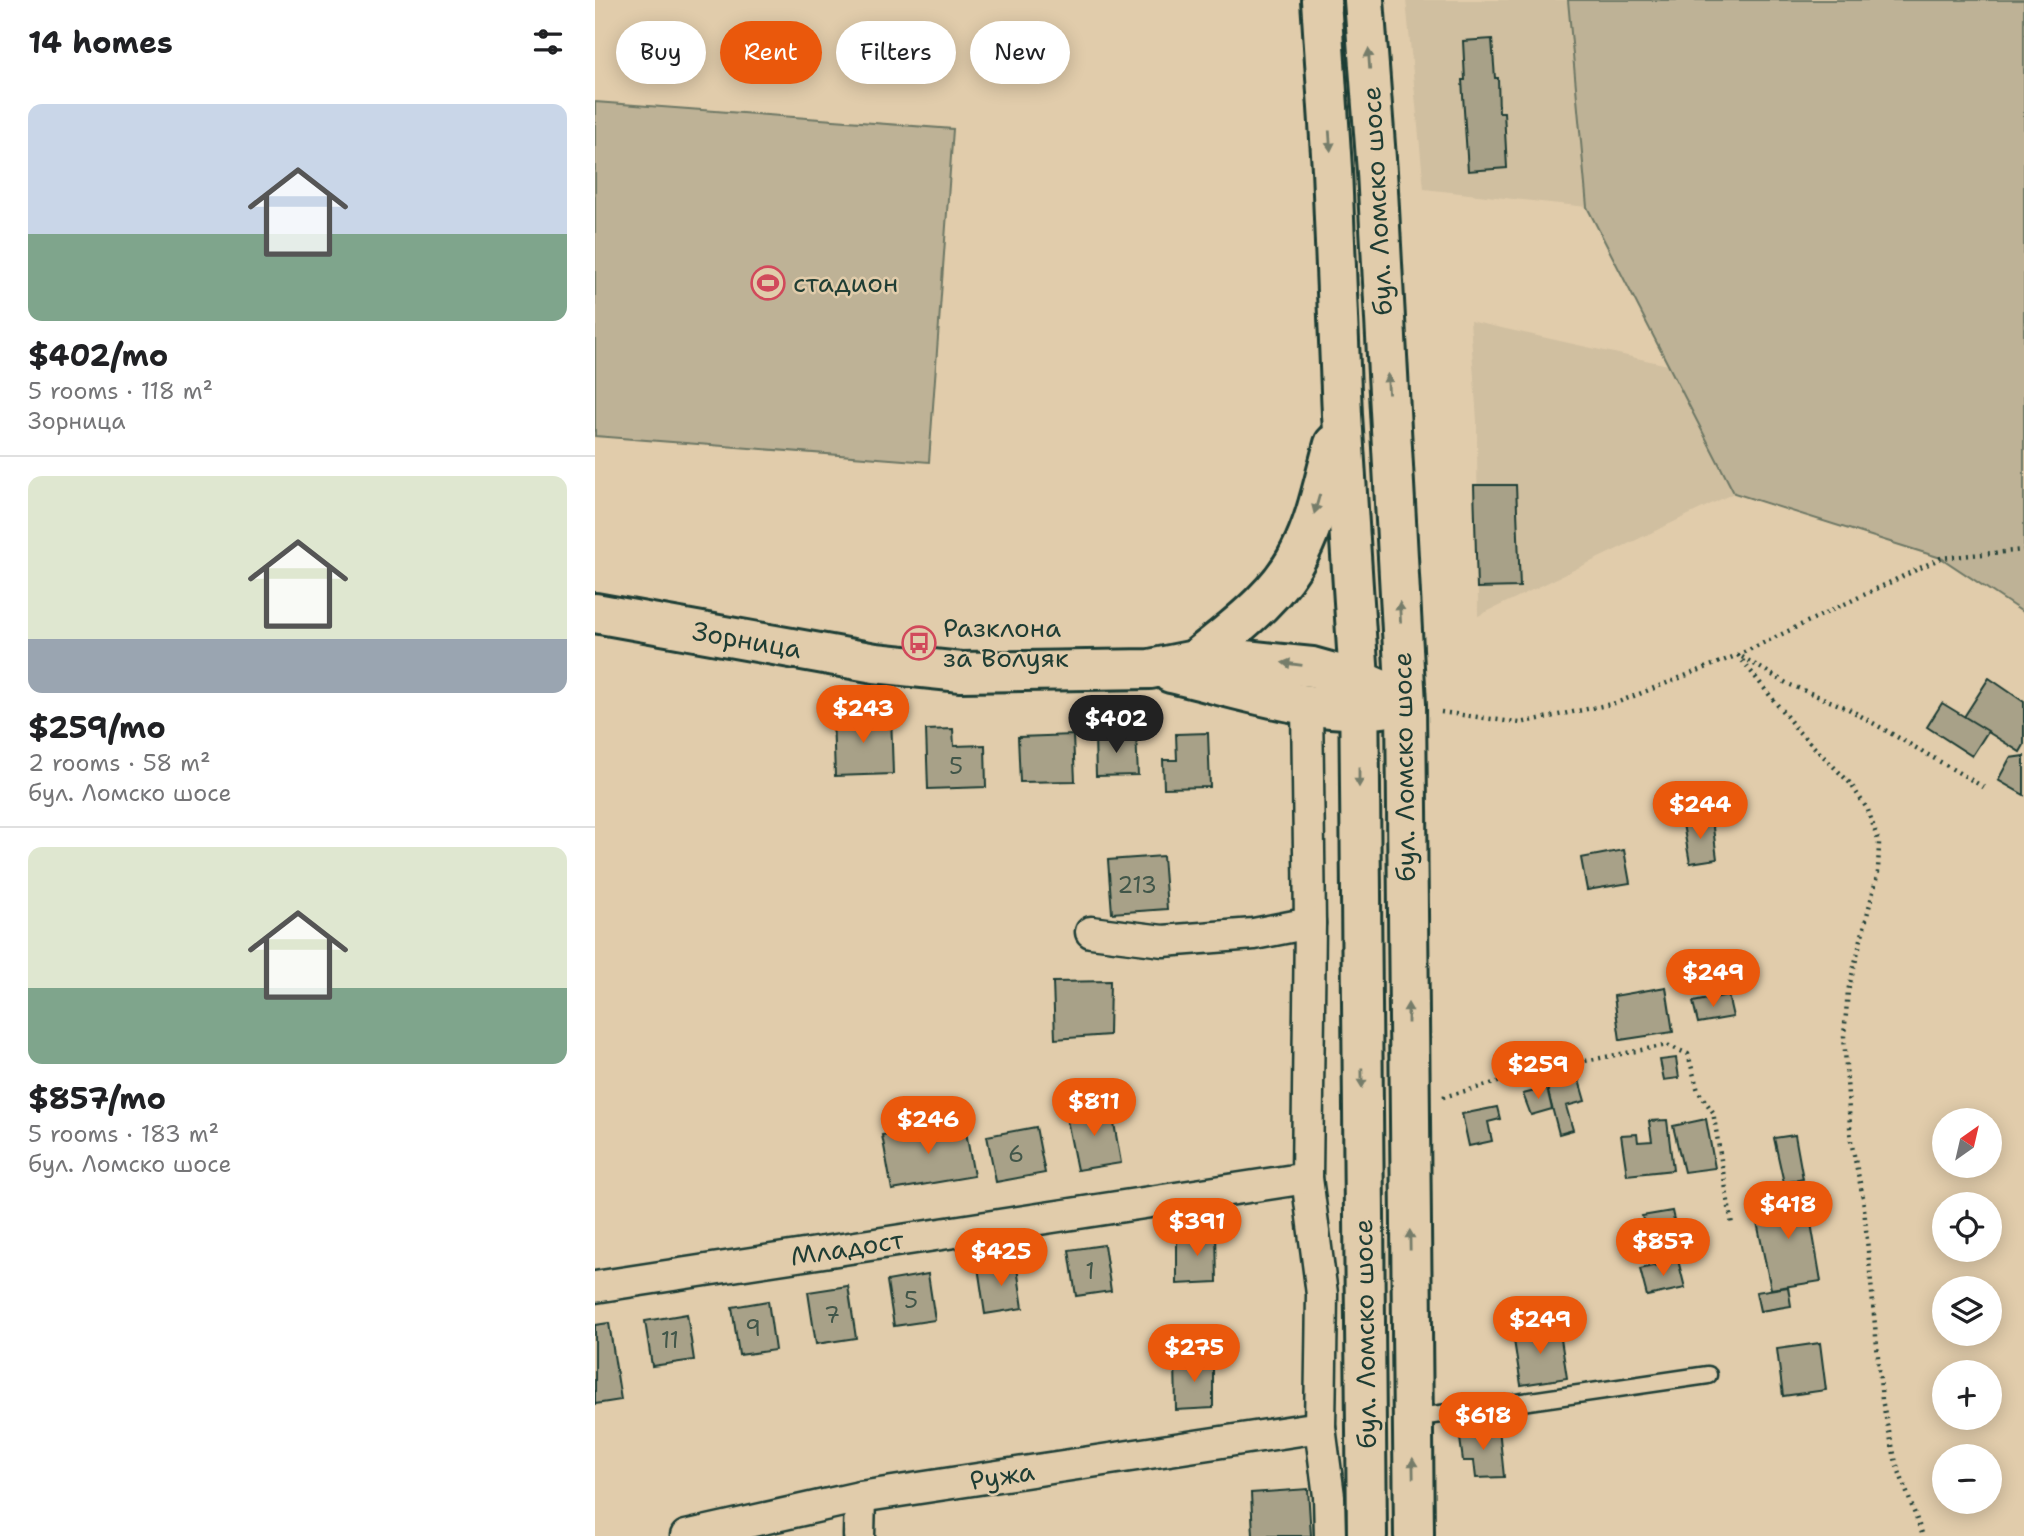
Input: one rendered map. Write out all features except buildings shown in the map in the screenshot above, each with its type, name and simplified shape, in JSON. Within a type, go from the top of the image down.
[{"type":"main road","name":"бул. Ломско шосе","points":[[1321,0],[1358,694],[1367,1536]]},
{"type":"main road","name":"бул. Ломско шосе","points":[[1364,0],[1377,172],[1406,704],[1414,1536]]},
{"type":"main road","points":[[1195,660],[1253,612],[1300,554],[1312,524],[1342,415]]},
{"type":"main road","name":"Зорница","points":[[595,612],[875,663],[961,672],[1150,669],[1195,660],[1264,660],[1312,667],[1379,709],[1406,704]]},
{"type":"main road","name":"Зорница","points":[[1150,669],[1307,705],[1358,694]]},
{"type":"street","points":[[1307,705],[1310,923],[1307,1178],[1322,1294],[1320,1427],[1329,1496],[1330,1536]]},
{"type":"street","points":[[1091,932],[1163,941],[1254,934],[1310,923]]},
{"type":"street","name":"Младост","points":[[595,1287],[1307,1178]]},
{"type":"street","name":"Ружа","points":[[686,1536],[860,1497],[1320,1427]]},
{"type":"street","points":[[859,1536],[860,1497]]},
{"type":"lane","points":[[1413,1418],[1708,1375]]},
{"type":"path","points":[[1448,714],[1520,723],[1616,703],[1738,655],[1941,558],[2024,550]]},
{"type":"path","points":[[1738,655],[1788,684],[1847,708],[1987,789]]},
{"type":"path","points":[[1738,655],[1798,731],[1850,783],[1868,810],[1879,842],[1878,872],[1848,991],[1844,1036],[1851,1141],[1863,1197],[1882,1400],[1896,1463],[1923,1536]]},
{"type":"path","points":[[1408,1107],[1549,1068],[1667,1045],[1688,1054],[1698,1091],[1713,1112],[1732,1225]]},
{"type":"shaded area","points":[[1406,0],[1568,0],[1587,207],[1424,189]]},
{"type":"shaded area","points":[[1568,0],[2024,0],[2024,613],[1941,558],[1734,493],[1587,207]]},
{"type":"shaded area","name":"стадион","points":[[595,102],[953,129],[929,462],[595,436]]},
{"type":"shaded area","points":[[1470,321],[1668,365],[1734,493],[1478,616],[1477,421]]},
{"type":"place","name":"стадион","points":[[768,283]]},
{"type":"place","name":"Разклона за Волуяк","points":[[919,643]]}]
